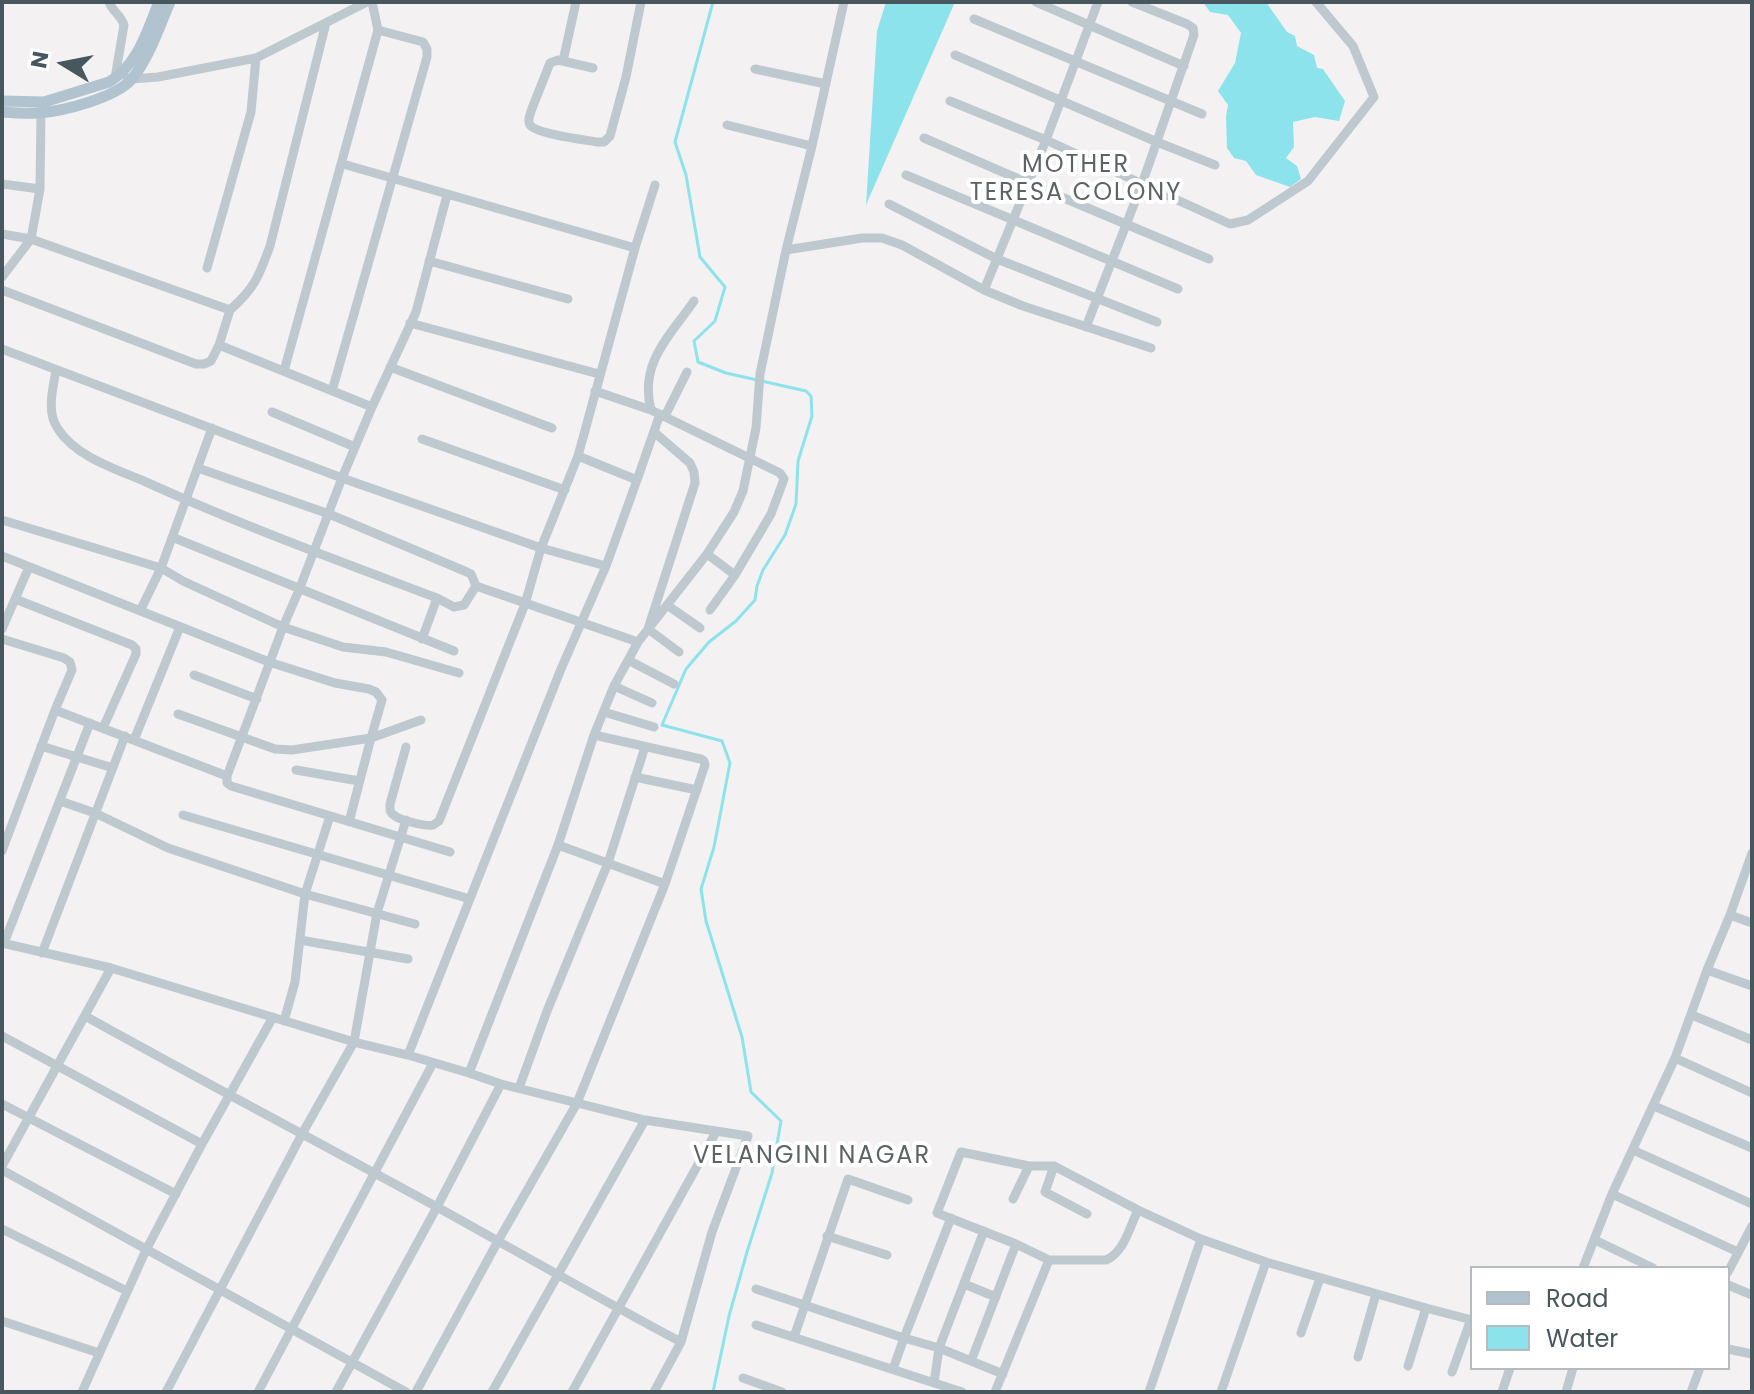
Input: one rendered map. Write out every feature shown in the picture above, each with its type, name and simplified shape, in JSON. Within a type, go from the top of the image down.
[{"type":"main road","points":[[2,112],[41,113],[106,97],[118,91],[159,2]]},
{"type":"main road","points":[[2,101],[44,102],[122,78],[146,56],[170,2]]},
{"type":"street","points":[[109,2],[124,25],[117,57],[122,78],[158,77],[256,58],[370,2],[378,30],[284,371]]},
{"type":"street","points":[[563,61],[576,2]]},
{"type":"street","points":[[593,68],[553,61],[548,66],[529,119],[530,125],[536,129],[597,142],[604,142],[610,136],[641,2]]},
{"type":"street","points":[[469,1073],[558,845],[594,735],[614,686],[638,642],[707,554],[740,502],[756,428],[760,374],[844,2]]},
{"type":"street","points":[[1036,2],[1184,66]]},
{"type":"street","points":[[984,290],[1046,140],[1098,2]]},
{"type":"street","points":[[1086,327],[1142,184],[1194,35],[1193,28],[1187,24],[1132,2]]},
{"type":"street","points":[[950,101],[1046,140],[1230,224],[1248,220],[1308,181],[1374,97],[1353,46],[1316,2]]},
{"type":"street","points":[[974,19],[1202,114]]},
{"type":"street","points":[[2,290],[196,364],[211,361],[230,310],[249,293],[270,246],[326,23]]},
{"type":"street","points":[[332,391],[427,57],[423,42],[378,30]]},
{"type":"street","points":[[955,55],[1215,165]]},
{"type":"street","points":[[207,268],[251,112],[256,58]]},
{"type":"street","points":[[755,69],[826,84]]},
{"type":"street","points":[[2,277],[31,239],[40,189],[41,113]]},
{"type":"street","points":[[727,125],[812,146]]},
{"type":"street","points":[[924,138],[1209,259]]},
{"type":"street","points":[[343,164],[635,248]]},
{"type":"street","points":[[906,175],[1178,289]]},
{"type":"street","points":[[2,184],[40,189]]},
{"type":"street","points":[[406,747],[390,811],[406,820],[434,825],[439,821],[525,604],[541,548],[578,456],[655,185]]},
{"type":"street","points":[[447,195],[416,312],[342,478],[269,662],[227,783],[450,852]]},
{"type":"street","points":[[889,204],[997,259],[1157,322]]},
{"type":"street","points":[[2,234],[31,239],[230,310]]},
{"type":"street","points":[[786,250],[862,238],[882,238],[902,245],[984,290],[1023,306],[1151,348]]},
{"type":"street","points":[[429,261],[568,299]]},
{"type":"street","points":[[659,413],[647,395],[651,364],[694,301]]},
{"type":"street","points":[[410,323],[599,374]]},
{"type":"street","points":[[219,345],[372,407]]},
{"type":"street","points":[[2,349],[342,478],[541,548],[606,566]]},
{"type":"street","points":[[390,367],[552,428]]},
{"type":"street","points":[[56,370],[52,419],[68,442],[93,458],[186,500],[454,607],[464,605],[476,586]]},
{"type":"street","points":[[408,1055],[561,669],[606,566],[659,413],[687,372]]},
{"type":"street","points":[[595,391],[659,413],[780,473],[784,479],[771,514],[710,610]]},
{"type":"street","points":[[272,412],[355,447]]},
{"type":"street","points":[[140,611],[161,568],[212,428]]},
{"type":"street","points":[[648,629],[695,483],[690,463],[654,432]]},
{"type":"street","points":[[422,439],[565,490]]},
{"type":"street","points":[[578,456],[637,480]]},
{"type":"street","points":[[198,468],[329,514],[467,572],[476,586],[638,642]]},
{"type":"street","points":[[2,521],[161,568],[283,627],[343,647],[386,652],[459,673]]},
{"type":"street","points":[[172,537],[454,651]]},
{"type":"street","points":[[707,554],[735,575]]},
{"type":"street","points":[[2,556],[269,662],[335,683],[376,692],[381,697],[381,703],[349,822]]},
{"type":"street","points":[[2,629],[29,567]]},
{"type":"street","points":[[422,639],[437,598]]},
{"type":"street","points":[[15,599],[136,649],[103,728]]},
{"type":"street","points":[[667,605],[700,628]]},
{"type":"street","points":[[42,953],[113,768],[180,627]]},
{"type":"street","points":[[648,629],[679,652]]},
{"type":"street","points":[[2,639],[64,658],[70,662],[72,670],[2,851]]},
{"type":"street","points":[[628,660],[674,684]]},
{"type":"street","points":[[194,675],[257,699]]},
{"type":"street","points":[[614,686],[652,703]]},
{"type":"street","points":[[55,710],[227,776]]},
{"type":"street","points":[[604,712],[654,727]]},
{"type":"street","points":[[178,714],[283,751],[371,738],[421,720]]},
{"type":"street","points":[[90,723],[3,943],[111,968],[501,1084],[645,1120],[748,1136],[712,1232],[681,1342],[654,1392]]},
{"type":"street","points":[[416,1392],[577,1103],[665,884],[705,765],[704,761],[594,735]]},
{"type":"street","points":[[41,746],[113,768]]},
{"type":"street","points":[[519,1088],[608,863],[645,747]]},
{"type":"street","points":[[296,770],[359,781]]},
{"type":"street","points":[[635,777],[697,790]]},
{"type":"street","points":[[60,801],[95,813],[168,848],[305,894],[415,924]]},
{"type":"street","points":[[183,815],[470,899]]},
{"type":"street","points":[[284,1021],[295,982],[305,894],[330,816]]},
{"type":"street","points":[[166,1392],[354,1042],[377,913],[406,820]]},
{"type":"street","points":[[558,845],[665,884]]},
{"type":"street","points":[[1584,1266],[1612,1194],[1675,1058],[1751,857]]},
{"type":"street","points":[[1730,915],[1752,923]]},
{"type":"street","points":[[300,940],[408,959]]},
{"type":"street","points":[[111,968],[2,1168],[406,1392]]},
{"type":"street","points":[[1707,970],[1752,986]]},
{"type":"street","points":[[1692,1015],[1752,1040]]},
{"type":"street","points":[[85,1016],[681,1342]]},
{"type":"street","points":[[82,1392],[146,1250],[273,1017]]},
{"type":"street","points":[[2,1036],[202,1144]]},
{"type":"street","points":[[1675,1058],[1752,1093]]},
{"type":"street","points":[[258,1392],[433,1063]]},
{"type":"street","points":[[336,1392],[501,1084]]},
{"type":"street","points":[[2,1104],[176,1194]]},
{"type":"street","points":[[1654,1106],[1752,1148]]},
{"type":"street","points":[[492,1392],[645,1120]]},
{"type":"street","points":[[572,1392],[716,1132]]},
{"type":"street","points":[[1633,1150],[1752,1204]]},
{"type":"street","points":[[1138,1210],[1118,1252],[1106,1260],[1049,1260],[937,1213],[961,1152],[1029,1166],[1054,1166],[1201,1239],[1266,1262],[1470,1320]]},
{"type":"street","points":[[1013,1199],[1029,1166]]},
{"type":"street","points":[[1054,1166],[1045,1192],[1087,1214]]},
{"type":"street","points":[[794,1337],[848,1179],[908,1200]]},
{"type":"street","points":[[1612,1194],[1738,1252]]},
{"type":"street","points":[[893,1369],[951,1218]]},
{"type":"street","points":[[1730,1268],[1749,1240],[1752,1226]]},
{"type":"street","points":[[2,1229],[127,1291]]},
{"type":"street","points":[[934,1383],[939,1348],[984,1231]]},
{"type":"street","points":[[827,1236],[887,1255]]},
{"type":"street","points":[[1149,1392],[1201,1239]]},
{"type":"street","points":[[1595,1240],[1649,1266]]},
{"type":"street","points":[[971,1361],[1016,1244]]},
{"type":"street","points":[[998,1391],[1049,1260]]},
{"type":"street","points":[[1221,1392],[1266,1262]]},
{"type":"street","points":[[1301,1333],[1320,1278]]},
{"type":"street","points":[[964,1284],[996,1297]]},
{"type":"street","points":[[1730,1286],[1752,1295]]},
{"type":"street","points":[[756,1289],[939,1348],[1003,1374]]},
{"type":"street","points":[[1358,1357],[1376,1294]]},
{"type":"street","points":[[1408,1366],[1426,1308]]},
{"type":"street","points":[[2,1321],[99,1353]]},
{"type":"street","points":[[1452,1372],[1470,1323]]},
{"type":"street","points":[[756,1325],[962,1392]]},
{"type":"street","points":[[1730,1349],[1752,1354]]},
{"type":"street","points":[[1502,1392],[1509,1370]]},
{"type":"street","points":[[1566,1392],[1572,1370]]},
{"type":"street","points":[[1691,1392],[1699,1370]]},
{"type":"street","points":[[743,1378],[782,1392]]},
{"type":"water","points":[[886,2],[955,2],[866,205],[877,31]]},
{"type":"water","points":[[1203,2],[1266,2],[1287,32],[1295,36],[1297,46],[1314,55],[1317,68],[1323,69],[1345,101],[1339,121],[1315,117],[1293,122],[1294,147],[1286,158],[1297,166],[1301,179],[1290,187],[1256,175],[1246,161],[1234,158],[1227,148],[1228,105],[1218,91],[1235,63],[1241,33],[1228,15],[1210,12]]},
{"type":"waterway","points":[[713,2],[675,142],[686,175],[700,257],[725,287],[715,321],[694,341],[698,362],[726,373],[806,391],[811,396],[812,416],[798,461],[796,504],[785,535],[763,570],[755,600],[736,621],[709,642],[686,669],[662,725],[722,741],[730,763],[714,847],[701,889],[706,921],[742,1037],[751,1092],[781,1121],[772,1173],[729,1316],[713,1392]]},
{"type":"district","name":"MOTHER TERESA COLONY","points":[[1076,180]]},
{"type":"district","name":"VELANGINI NAGAR","points":[[812,1157]]}]
